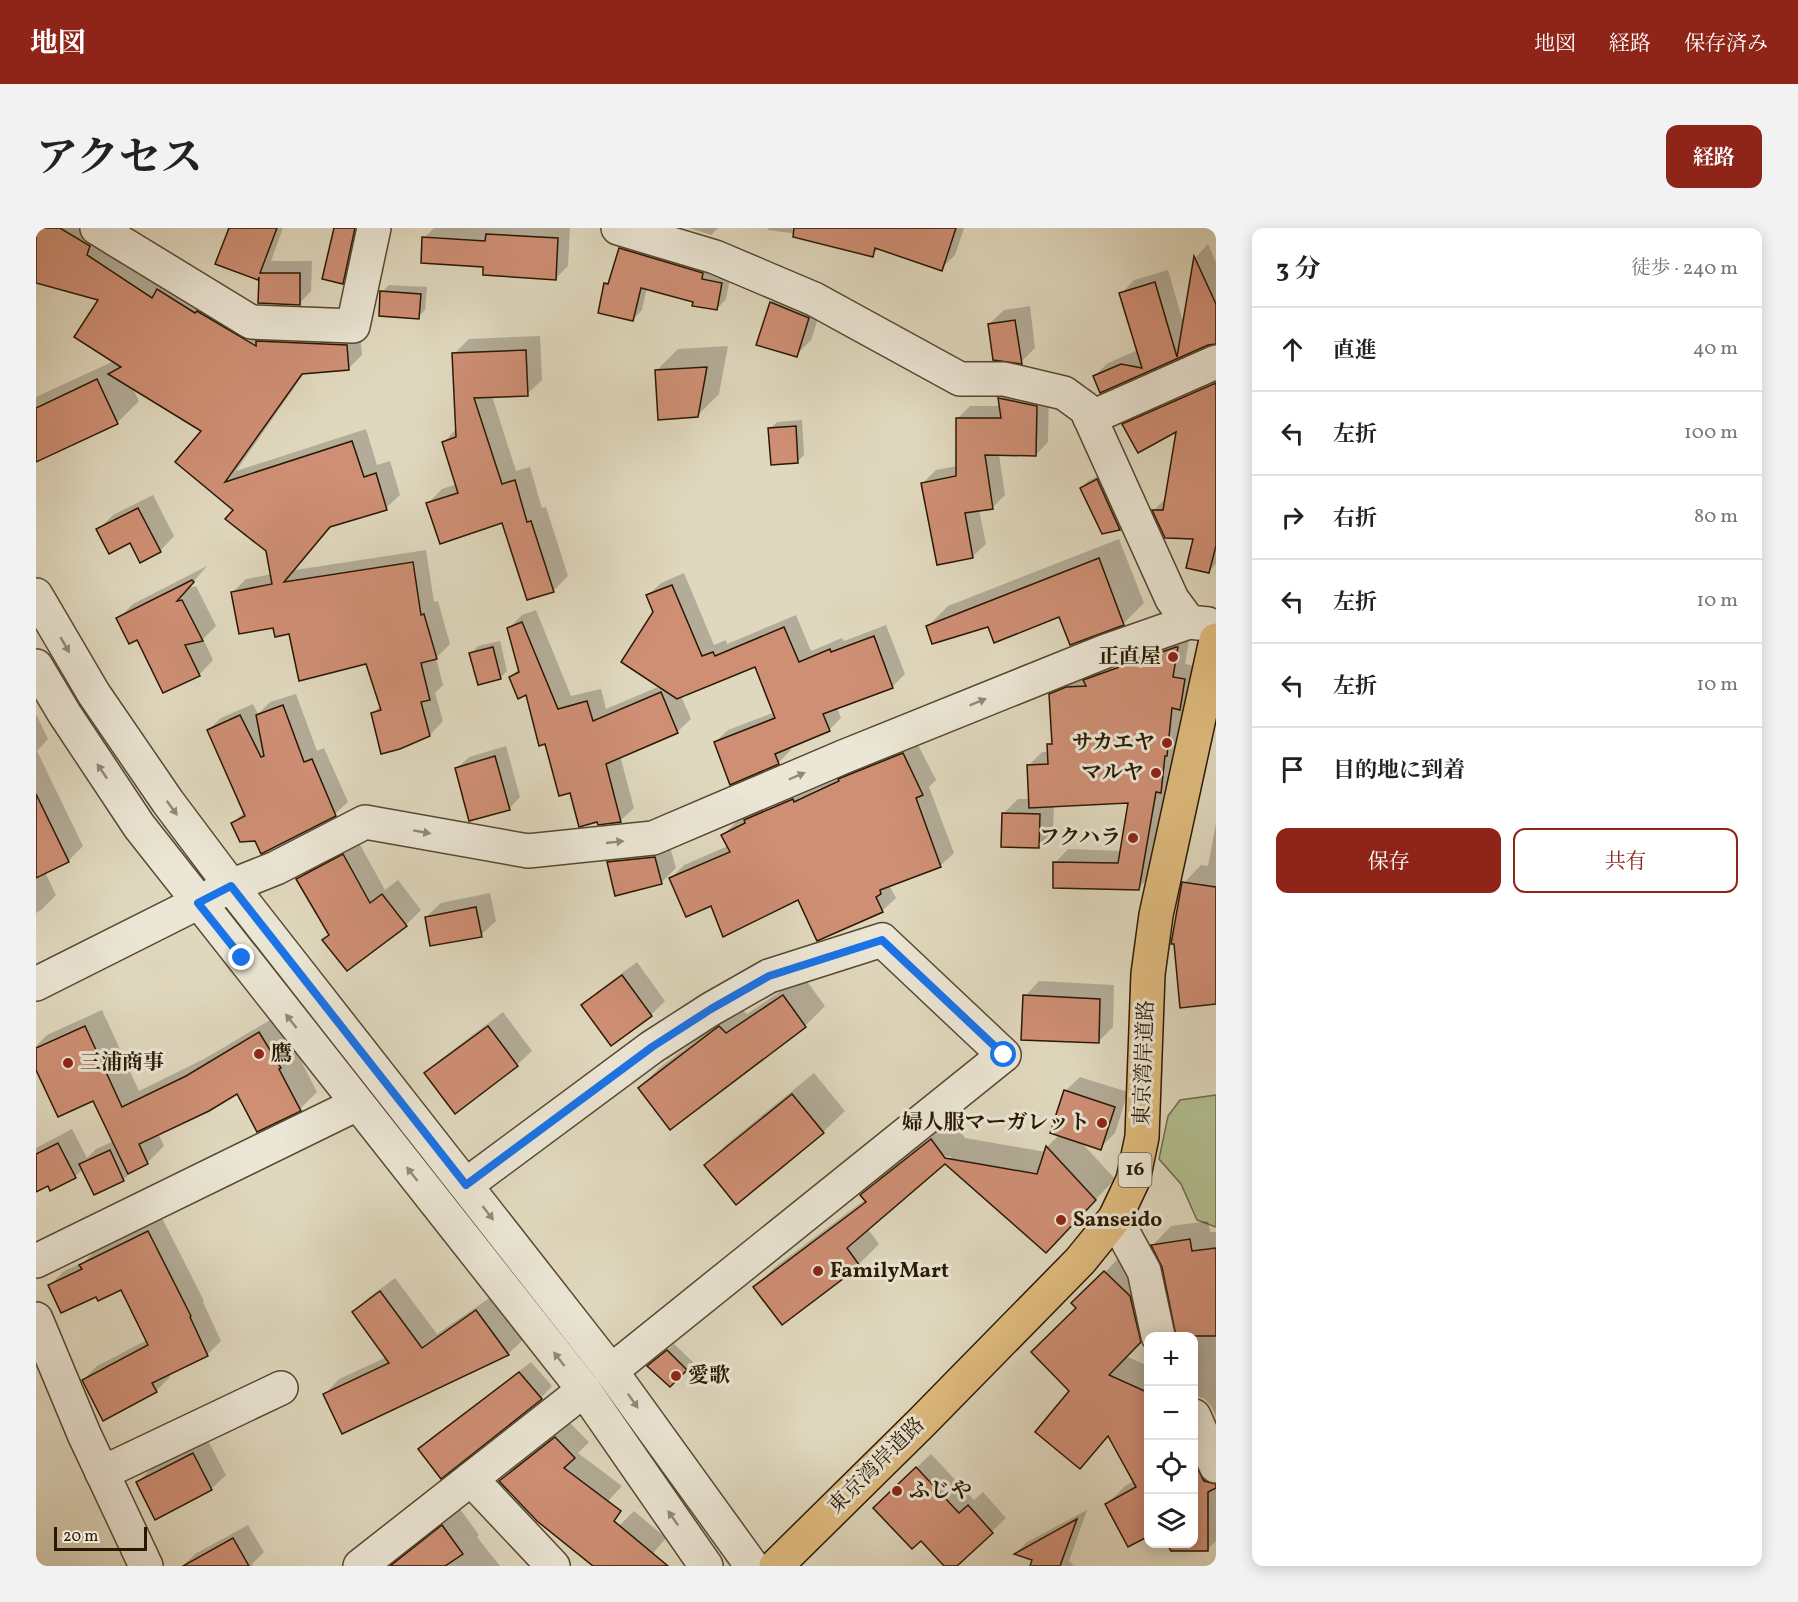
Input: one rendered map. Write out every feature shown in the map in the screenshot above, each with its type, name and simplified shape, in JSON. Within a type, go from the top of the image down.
[{"type":"highway","name":"東京湾岸道路","points":[[776,1566],[1080,1261],[1115,1218],[1133,1180],[1142,1137],[1148,974],[1156,915],[1216,640]]},
{"type":"street","points":[[97,228],[251,322],[353,326],[374,228]]},
{"type":"street","points":[[618,228],[715,257],[814,299],[960,379],[1004,379],[1064,393],[1086,409],[1172,599],[1203,624]]},
{"type":"street","points":[[1090,418],[1216,362]]},
{"type":"street","points":[[36,595],[94,694],[168,802],[231,886],[611,1371],[752,1566]]},
{"type":"street","points":[[36,984],[231,886],[276,868],[365,822],[528,851],[653,838],[843,757],[1106,651],[1203,624]]},
{"type":"street","points":[[36,666],[64,713],[139,826],[584,1390],[706,1566]]},
{"type":"street","points":[[466,1185],[652,1047],[711,1009],[769,976],[882,940],[1004,1055],[611,1371]]},
{"type":"street","points":[[36,1262],[357,1104]]},
{"type":"street","points":[[1115,1218],[1144,1271],[1157,1332]]},
{"type":"street","points":[[36,1319],[102,1473],[146,1566]]},
{"type":"street","points":[[102,1473],[280,1388]]},
{"type":"street","points":[[360,1566],[584,1390]]},
{"type":"street","points":[[1198,1425],[1216,1466]]},
{"type":"street","points":[[471,1479],[553,1566]]},
{"type":"green space","points":[[1216,1095],[1216,1227],[1197,1220],[1181,1184],[1159,1159],[1168,1116],[1180,1100]]},
{"type":"building","points":[[36,228],[60,228],[90,246],[87,255],[152,298],[157,289],[195,313],[197,311],[256,346],[256,341],[347,345],[349,370],[302,374],[225,482],[352,441],[364,477],[376,473],[387,510],[330,527],[284,582],[413,562],[421,615],[424,614],[437,659],[421,663],[430,700],[421,702],[430,736],[400,749],[381,754],[371,713],[381,710],[366,664],[299,681],[289,634],[275,637],[273,628],[239,634],[231,592],[272,584],[266,551],[225,519],[233,510],[175,462],[201,431],[108,374],[121,367],[74,337],[98,300],[36,283]]},
{"type":"building","points":[[229,228],[277,228],[260,273],[300,273],[300,305],[258,303],[259,277],[258,280],[215,264]]},
{"type":"building","points":[[334,228],[355,228],[343,284],[322,279]]},
{"type":"building","points":[[794,228],[956,228],[942,271],[875,248],[873,257],[793,237]]},
{"type":"building","points":[[486,234],[558,238],[556,280],[483,275],[483,267],[421,263],[422,237],[485,241]]},
{"type":"building","points":[[619,248],[703,273],[702,279],[722,283],[717,310],[692,306],[693,302],[641,288],[633,321],[598,313],[604,283],[608,284]]},
{"type":"building","points":[[1194,256],[1216,304],[1216,344],[1208,345],[1100,393],[1093,376],[1121,364],[1142,368],[1119,293],[1155,282],[1177,357]]},
{"type":"building","points":[[380,291],[421,294],[419,319],[379,316]]},
{"type":"building","points":[[770,302],[809,318],[797,357],[756,345]]},
{"type":"building","points":[[1015,320],[1022,364],[993,360],[988,324]]},
{"type":"building","points":[[526,350],[528,396],[474,398],[502,484],[515,480],[527,522],[531,521],[554,592],[527,600],[502,523],[440,544],[426,503],[458,493],[442,442],[456,437],[452,353]]},
{"type":"building","points":[[707,367],[698,417],[658,420],[655,370]]},
{"type":"building","points":[[97,379],[118,424],[36,462],[36,408]]},
{"type":"building","points":[[1216,383],[1216,546],[1209,573],[1186,568],[1193,539],[1165,538],[1152,510],[1163,510],[1176,432],[1138,453],[1122,424]]},
{"type":"building","points":[[998,398],[1037,406],[1036,456],[985,455],[993,509],[965,513],[973,558],[937,565],[921,483],[956,476],[956,418],[1001,418]]},
{"type":"building","points":[[796,426],[798,463],[771,465],[768,428]]},
{"type":"building","points":[[1097,479],[1120,530],[1102,534],[1080,488]]},
{"type":"building","points":[[138,508],[161,552],[140,563],[130,543],[109,554],[96,529]]},
{"type":"building","points":[[1099,558],[1124,625],[1070,645],[1059,617],[994,643],[988,627],[932,644],[926,626]]},
{"type":"building","points":[[192,580],[194,582],[177,601],[182,600],[203,641],[185,645],[200,676],[163,693],[137,640],[129,644],[116,618]]},
{"type":"building","points":[[672,585],[702,656],[713,652],[715,656],[784,627],[799,662],[830,649],[831,652],[874,636],[893,688],[823,714],[830,731],[775,754],[779,764],[730,785],[714,742],[775,718],[755,667],[677,699],[621,662],[653,612],[646,595]]},
{"type":"building","points":[[522,622],[558,709],[587,701],[593,721],[661,692],[678,733],[606,764],[621,822],[598,825],[597,822],[579,827],[570,793],[559,796],[545,744],[539,746],[526,695],[518,699],[509,677],[519,672],[507,628]]},
{"type":"building","points":[[493,647],[501,679],[478,685],[469,653]]},
{"type":"building","points":[[1178,647],[1173,677],[1185,679],[1180,710],[1172,708],[1161,793],[1156,792],[1139,890],[1053,888],[1053,862],[1118,863],[1128,803],[1029,808],[1027,765],[1048,764],[1047,744],[1052,744],[1049,694],[1066,687],[1086,686],[1083,680]]},
{"type":"building","points":[[283,705],[304,762],[312,759],[336,816],[261,854],[255,841],[240,842],[231,823],[245,816],[207,730],[240,715],[261,757],[264,756],[256,715]]},
{"type":"building","points":[[903,753],[923,795],[916,798],[941,867],[880,890],[881,894],[876,897],[883,912],[817,941],[798,900],[723,937],[711,906],[686,917],[669,878],[730,852],[721,835],[745,823],[744,820],[793,799],[794,802],[839,781],[838,779]]},
{"type":"building","points":[[495,756],[510,810],[469,821],[455,768]]},
{"type":"building","points":[[36,794],[69,862],[36,878]]},
{"type":"building","points":[[1002,813],[1040,814],[1039,848],[1001,847]]},
{"type":"building","points":[[343,854],[370,903],[382,894],[407,926],[347,971],[322,940],[329,935],[296,879]]},
{"type":"building","points":[[655,857],[662,884],[615,896],[607,862]]},
{"type":"building","points":[[1182,882],[1216,887],[1216,1004],[1180,1008],[1174,944],[1171,944]]},
{"type":"building","points":[[476,907],[482,937],[430,946],[425,917]]},
{"type":"building","points":[[622,975],[652,1016],[611,1046],[581,1005]]},
{"type":"building","points":[[783,995],[806,1027],[670,1130],[638,1088],[719,1026],[726,1033]]},
{"type":"building","points":[[1023,995],[1100,999],[1099,1043],[1021,1040]]},
{"type":"building","points":[[85,1026],[122,1107],[186,1076],[259,1032],[281,1068],[279,1069],[301,1111],[257,1132],[237,1094],[209,1111],[139,1144],[148,1164],[128,1174],[93,1101],[58,1117],[36,1070],[36,1048]]},
{"type":"building","points":[[488,1026],[518,1066],[455,1114],[424,1073]]},
{"type":"building","points":[[1064,1090],[1115,1107],[1101,1150],[1050,1133]]},
{"type":"building","points":[[792,1094],[824,1133],[736,1205],[704,1165]]},
{"type":"building","points":[[931,1139],[945,1158],[1037,1174],[1046,1146],[1096,1200],[1046,1253],[945,1164],[847,1248],[860,1266],[782,1325],[753,1287],[866,1202],[860,1195]]},
{"type":"building","points":[[58,1143],[76,1178],[50,1191],[48,1186],[36,1192],[36,1154]]},
{"type":"building","points":[[110,1150],[124,1181],[94,1195],[79,1164]]},
{"type":"building","points":[[148,1231],[191,1316],[208,1356],[152,1383],[157,1392],[103,1421],[82,1380],[148,1345],[121,1290],[98,1301],[96,1297],[61,1313],[48,1285],[82,1269],[79,1265]]},
{"type":"building","points":[[1190,1239],[1192,1251],[1216,1248],[1216,1336],[1198,1336],[1198,1332],[1175,1332],[1162,1267],[1151,1245]]},
{"type":"building","points":[[1104,1271],[1130,1296],[1141,1342],[1109,1375],[1144,1391],[1144,1539],[1128,1547],[1105,1504],[1136,1487],[1108,1436],[1080,1469],[1035,1432],[1069,1391],[1031,1352],[1076,1308],[1071,1303]]},
{"type":"building","points":[[380,1291],[422,1348],[476,1310],[509,1355],[342,1434],[323,1394],[389,1363],[352,1312]]},
{"type":"building","points":[[667,1350],[687,1370],[670,1387],[647,1366]]},
{"type":"building","points":[[519,1372],[542,1399],[441,1479],[418,1449]]},
{"type":"building","points":[[555,1437],[575,1458],[564,1468],[621,1511],[614,1521],[668,1566],[593,1566],[537,1521],[499,1481]]},
{"type":"building","points":[[193,1453],[212,1490],[155,1520],[136,1482]]},
{"type":"building","points":[[916,1467],[959,1513],[968,1505],[993,1533],[957,1566],[944,1566],[921,1541],[912,1549],[873,1508]]},
{"type":"building","points":[[1198,1469],[1204,1481],[1216,1484],[1216,1488],[1208,1492],[1208,1551],[1171,1551],[1169,1548],[1198,1548]]},
{"type":"building","points":[[1077,1519],[1060,1566],[1030,1566],[1032,1560],[1014,1554]]},
{"type":"building","points":[[442,1525],[463,1554],[445,1566],[390,1566]]},
{"type":"building","points":[[233,1538],[249,1566],[183,1566]]},
{"type":"place","name":"正直屋","points":[[1173,657]]},
{"type":"place","name":"サカエヤ","points":[[1167,743]]},
{"type":"place","name":"マルヤ","points":[[1156,773]]},
{"type":"place","name":"フクハラ","points":[[1133,838]]},
{"type":"place","name":"鷹","points":[[259,1054]]},
{"type":"place","name":"三浦商事","points":[[68,1063]]},
{"type":"place","name":"婦人服マーガレット","points":[[1102,1123]]},
{"type":"place","name":"Sanseido","points":[[1061,1220]]},
{"type":"place","name":"FamilyMart","points":[[818,1271]]},
{"type":"place","name":"愛歌","points":[[676,1376]]},
{"type":"place","name":"ふじや","points":[[897,1491]]},
{"type":"route","points":[[242,958],[198,903],[231,886],[466,1185],[652,1047],[711,1009],[769,976],[882,940],[1004,1055]]}]
